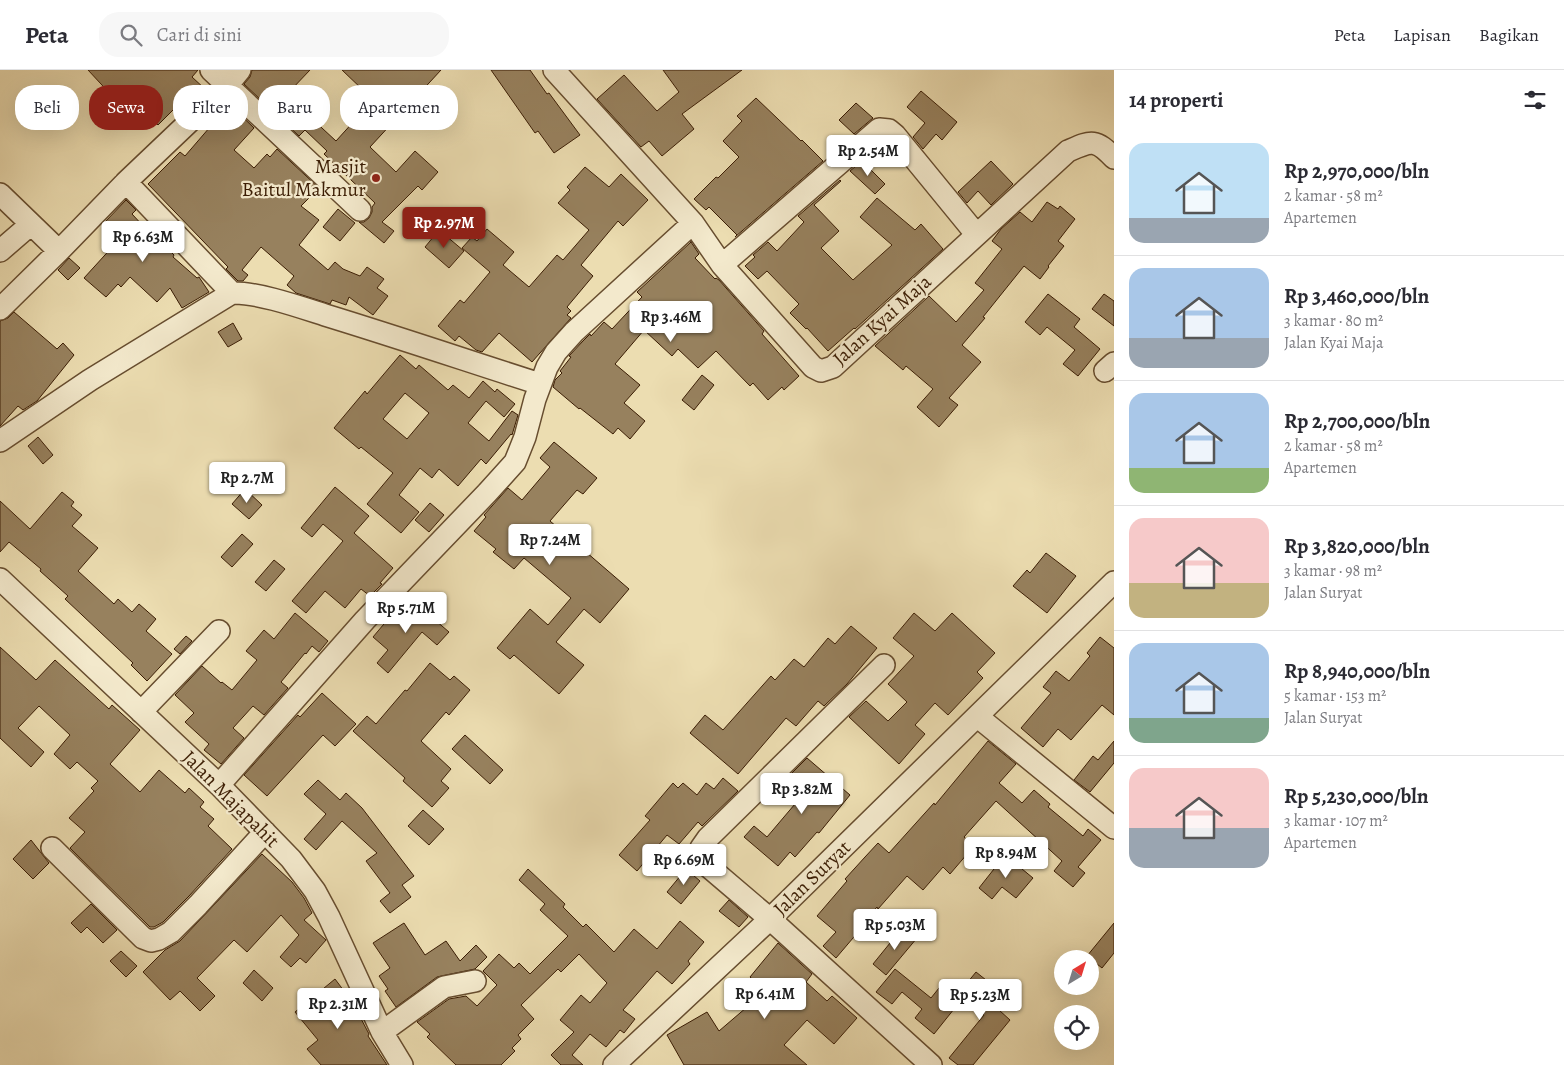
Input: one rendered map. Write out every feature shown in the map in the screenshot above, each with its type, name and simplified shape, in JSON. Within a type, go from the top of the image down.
[{"type":"street","points":[[211,70],[234,78],[360,210]]},
{"type":"street","name":"Jalan Kyai Maja","points":[[554,70],[693,223],[722,265],[813,367],[821,370],[833,367],[1068,151],[1088,142],[1103,146],[1114,158]]},
{"type":"street","points":[[0,309],[126,182],[234,78]]},
{"type":"street","points":[[722,265],[879,129],[889,130],[896,135],[976,234]]},
{"type":"street","points":[[126,182],[232,293]]},
{"type":"street","points":[[0,194],[59,251]]},
{"type":"street","points":[[219,785],[366,620],[487,494],[515,462],[525,437],[537,391],[556,352],[574,332],[693,223]]},
{"type":"street","points":[[0,251],[30,224]]},
{"type":"street","points":[[0,441],[90,380],[232,293],[242,292],[420,344],[537,391]]},
{"type":"street","name":"Jalan Majapahit","points":[[0,579],[219,785],[291,860],[315,891],[382,1032],[402,1065]]},
{"type":"street","name":"Jalan Suryat","points":[[614,1065],[770,920],[1114,582]]},
{"type":"street","points":[[141,712],[219,631]]},
{"type":"street","points":[[884,665],[708,838],[700,848],[699,855],[703,862],[931,1065]]},
{"type":"street","points":[[978,717],[1114,828]]},
{"type":"street","points":[[52,848],[143,938],[151,941],[159,940],[178,925],[265,832]]},
{"type":"street","points":[[382,1032],[444,987],[475,981]]},
{"type":"building","points":[[88,70],[198,70],[192,77],[201,85],[173,85],[173,110],[163,120],[163,85],[102,85]]},
{"type":"building","points":[[252,70],[310,70],[296,85],[258,85],[258,97],[248,88],[248,85],[244,84],[250,77]]},
{"type":"building","points":[[342,70],[441,70],[427,85],[358,85]]},
{"type":"building","points":[[491,70],[530,70],[580,135],[554,153],[538,131],[535,133]]},
{"type":"building","points":[[663,70],[742,70],[682,114],[694,129],[662,156],[649,141],[641,147],[597,99],[624,75],[657,111],[679,92]]},
{"type":"building","points":[[921,91],[957,122],[942,140],[936,134],[923,149],[913,137],[925,123],[907,107]]},
{"type":"building","points":[[756,98],[823,161],[735,237],[737,235],[709,207],[706,210],[694,199],[739,157],[723,141],[742,121],[737,116]]},
{"type":"building","points":[[856,103],[873,118],[854,134],[839,120]]},
{"type":"building","points":[[248,122],[254,128],[234,150],[254,168],[267,154],[270,157],[277,149],[319,188],[301,206],[319,220],[299,245],[328,270],[335,262],[343,269],[360,276],[367,267],[384,279],[377,288],[388,296],[373,315],[349,297],[346,305],[332,300],[330,304],[296,293],[287,285],[294,276],[261,247],[242,270],[248,275],[243,281],[238,281],[226,269],[228,267],[148,184],[180,152],[185,156],[207,130],[248,130]]},
{"type":"building","points":[[293,130],[305,130],[299,136]]},
{"type":"building","points":[[305,130],[324,130],[336,141],[346,130],[386,130],[370,147],[396,172],[415,151],[438,172],[422,190],[418,186],[382,222],[394,231],[384,243],[359,222],[364,222],[369,218],[375,203],[324,154],[327,151]]},
{"type":"building","points":[[862,161],[885,184],[875,194],[850,171]]},
{"type":"building","points":[[991,161],[1013,184],[991,205],[978,191],[967,203],[958,192]]},
{"type":"building","points":[[585,167],[609,187],[621,174],[648,200],[623,226],[618,221],[581,265],[593,276],[567,307],[571,311],[567,315],[571,318],[532,362],[499,333],[482,352],[476,350],[459,336],[455,341],[438,326],[460,300],[464,303],[490,272],[462,248],[472,237],[477,241],[487,229],[514,252],[503,265],[529,287],[557,255],[563,260],[589,230],[558,203],[570,190],[567,187]]},
{"type":"building","points":[[840,180],[814,205],[839,231],[821,248],[853,280],[892,245],[860,217],[877,198],[915,230],[921,224],[943,249],[828,351],[790,313],[799,304],[767,271],[758,279],[745,266],[755,257],[753,255],[768,242],[777,251],[804,222],[798,216]]},
{"type":"building","points":[[126,200],[136,210],[132,214],[158,242],[160,241],[174,255],[173,257],[197,278],[199,277],[209,292],[182,308],[170,288],[157,302],[130,277],[121,287],[118,284],[106,297],[84,278],[115,244],[111,240],[116,235],[104,223]]},
{"type":"building","points":[[1047,202],[1058,209],[1060,206],[1075,219],[1058,241],[1064,246],[1040,279],[1024,266],[962,345],[981,362],[949,398],[958,405],[939,427],[917,407],[933,389],[906,366],[903,370],[875,346],[929,296],[956,322],[984,290],[975,283],[1002,249],[992,241],[1001,229],[1020,212],[1032,222]]},
{"type":"building","points":[[338,209],[355,223],[340,241],[323,227]]},
{"type":"building","points":[[439,230],[464,251],[449,268],[425,247]]},
{"type":"building","points":[[691,242],[699,254],[695,258],[715,279],[719,280],[764,331],[762,334],[799,376],[784,390],[782,387],[768,400],[753,383],[750,386],[716,351],[698,368],[678,349],[672,356],[644,330],[615,364],[640,385],[624,403],[645,421],[630,439],[618,428],[613,434],[553,387],[555,380],[562,373],[560,371],[571,357],[569,356],[583,341],[590,334],[591,336],[604,322],[612,329],[642,297],[637,292]]},
{"type":"building","points":[[69,258],[80,268],[68,280],[58,270]]},
{"type":"building","points":[[1048,294],[1080,319],[1074,327],[1100,349],[1078,376],[1063,364],[1075,350],[1047,327],[1040,335],[1025,322]]},
{"type":"building","points":[[1104,294],[1114,301],[1114,326],[1092,309]]},
{"type":"building","points":[[14,312],[57,349],[63,343],[74,355],[37,401],[23,410],[18,406],[0,426],[0,321],[8,318]]},
{"type":"building","points":[[233,323],[242,339],[228,347],[218,332]]},
{"type":"building","points":[[400,355],[416,369],[419,365],[448,390],[453,385],[469,398],[483,381],[495,392],[497,389],[515,404],[504,417],[486,401],[468,423],[489,441],[512,411],[518,415],[512,435],[486,464],[481,459],[458,486],[439,469],[432,478],[420,468],[399,495],[419,512],[401,533],[367,504],[393,473],[361,447],[359,449],[334,428],[365,391],[367,394]],"holes":[[[405,393],[429,413],[407,439],[383,419]]]},
{"type":"building","points":[[702,375],[714,385],[694,410],[682,400]]},
{"type":"building","points":[[38,437],[53,455],[43,464],[28,446]]},
{"type":"building","points":[[554,442],[597,478],[583,494],[577,490],[550,521],[629,589],[600,623],[584,609],[556,642],[584,665],[559,694],[514,655],[510,659],[497,648],[530,609],[548,625],[571,598],[524,558],[514,569],[493,552],[496,549],[474,531],[486,517],[484,515],[508,488],[522,500],[550,467],[540,458]]},
{"type":"building","points":[[335,487],[369,516],[354,533],[393,568],[380,583],[382,584],[370,596],[361,589],[345,608],[325,591],[306,613],[292,601],[343,541],[323,524],[312,537],[301,528]]},
{"type":"building","points":[[245,489],[262,505],[249,519],[232,504]]},
{"type":"building","points":[[62,492],[74,502],[71,506],[82,515],[72,526],[98,548],[78,571],[114,604],[118,599],[132,612],[139,604],[156,619],[146,631],[172,654],[147,681],[131,665],[133,663],[65,599],[68,596],[40,571],[41,569],[9,542],[0,552],[0,501],[30,529]]},
{"type":"building","points":[[430,503],[444,515],[429,532],[415,520]]},
{"type":"building","points":[[242,534],[253,544],[232,567],[221,557]]},
{"type":"building","points":[[1046,553],[1076,576],[1047,613],[1013,586],[1027,570],[1030,573]]},
{"type":"building","points":[[274,560],[285,569],[266,591],[255,582]]},
{"type":"building","points":[[414,602],[449,632],[437,645],[422,632],[388,673],[377,663],[388,650],[373,637],[394,612],[401,618]]},
{"type":"building","points":[[295,613],[328,641],[319,652],[312,646],[305,653],[281,682],[288,688],[264,715],[253,706],[233,728],[244,738],[221,764],[204,750],[209,744],[185,722],[194,713],[175,695],[202,666],[232,690],[257,660],[246,651],[264,630],[274,639]]},
{"type":"building","points":[[914,613],[935,631],[952,613],[995,653],[977,672],[983,678],[948,715],[935,703],[915,725],[925,734],[899,764],[849,717],[866,701],[888,721],[907,702],[888,684],[914,656],[893,638]]},
{"type":"building","points":[[851,626],[877,648],[847,684],[824,706],[818,701],[796,726],[786,718],[738,774],[690,733],[705,715],[723,730],[771,676],[775,680],[794,659],[804,667],[828,638],[835,644]]},
{"type":"building","points":[[186,636],[192,641],[180,654],[174,649]]},
{"type":"building","points":[[1100,637],[1114,648],[1114,715],[1102,705],[1071,740],[1058,729],[1043,747],[1021,728],[1051,693],[1043,687],[1056,671],[1069,681],[1090,656],[1087,653]]},
{"type":"building","points":[[0,647],[36,680],[55,660],[109,709],[112,705],[140,730],[110,764],[140,792],[159,770],[185,793],[189,788],[204,802],[200,807],[214,819],[208,826],[232,849],[163,922],[150,927],[70,848],[85,832],[69,818],[94,791],[91,788],[98,781],[77,762],[70,769],[54,754],[70,735],[39,706],[18,728],[44,752],[31,767],[0,738]]},
{"type":"building","points":[[430,663],[450,680],[454,676],[470,690],[449,715],[446,712],[421,741],[451,769],[441,781],[449,788],[432,807],[403,781],[405,778],[353,731],[367,716],[376,724]]},
{"type":"building","points":[[322,693],[356,724],[335,746],[323,735],[267,796],[244,775],[298,715],[300,717]]},
{"type":"building","points":[[465,735],[503,770],[490,784],[452,749]]},
{"type":"building","points":[[988,741],[1016,764],[999,783],[1022,803],[1034,790],[1050,804],[1048,807],[1083,836],[1088,829],[1101,840],[1078,867],[1085,873],[1073,887],[1054,871],[1062,861],[996,801],[964,837],[974,846],[950,874],[943,867],[923,890],[907,876],[878,909],[877,907],[857,929],[859,931],[836,958],[823,946],[836,932],[817,916],[847,881],[845,879],[878,843],[889,853],[934,803],[935,805]]},
{"type":"building","points":[[1114,741],[1114,763],[1090,792],[1074,780],[1093,756],[1098,760]]},
{"type":"building","points":[[807,758],[850,795],[819,833],[817,832],[795,857],[790,852],[778,866],[744,837],[754,826],[767,837],[806,791],[789,776]]},
{"type":"building","points":[[723,778],[738,791],[702,826],[698,822],[679,844],[667,835],[637,871],[619,855],[650,820],[645,816],[673,783],[678,788],[683,783],[697,795],[706,783],[714,789]]},
{"type":"building","points":[[318,780],[340,800],[346,793],[362,808],[414,876],[402,885],[411,897],[390,913],[380,901],[390,893],[366,861],[377,853],[342,821],[316,850],[304,839],[326,814],[304,794]]},
{"type":"building","points":[[423,810],[444,829],[429,845],[408,826]]},
{"type":"building","points":[[31,840],[49,863],[33,879],[13,859]]},
{"type":"building","points":[[262,854],[292,882],[304,898],[312,913],[304,920],[326,940],[306,963],[300,958],[291,967],[280,957],[299,935],[281,915],[247,952],[234,940],[197,978],[215,996],[200,1011],[180,991],[170,1000],[143,972],[165,950],[180,941]]},
{"type":"building","points":[[1005,855],[1033,878],[1016,898],[1002,887],[992,899],[979,888]]},
{"type":"building","points":[[528,869],[565,904],[563,907],[583,927],[586,924],[614,952],[634,929],[657,949],[680,921],[704,942],[688,961],[690,964],[672,984],[657,971],[623,1010],[635,1019],[624,1033],[620,1030],[606,1047],[590,1034],[572,1055],[583,1065],[561,1065],[551,1055],[574,1032],[560,1020],[581,995],[590,1003],[607,983],[579,954],[561,972],[558,969],[521,1005],[534,1019],[518,1035],[521,1039],[512,1048],[515,1051],[501,1065],[456,1065],[427,1037],[430,1034],[417,1022],[449,999],[466,996],[477,1006],[497,985],[483,971],[499,954],[514,968],[519,963],[530,974],[568,936],[540,910],[545,904],[519,880]]},
{"type":"building","points":[[686,869],[700,881],[681,904],[667,892]]},
{"type":"building","points":[[729,900],[748,917],[739,927],[719,911]]},
{"type":"building","points":[[91,904],[117,930],[103,943],[87,927],[81,933],[71,923]]},
{"type":"building","points":[[404,923],[425,955],[446,941],[460,961],[476,945],[487,957],[475,969],[437,977],[396,1007],[385,991],[388,989],[379,976],[390,968],[373,943]]},
{"type":"building","points":[[1114,923],[1114,953],[1102,968],[1099,966],[1099,950],[1092,950]]},
{"type":"building","points":[[903,927],[917,938],[886,975],[873,964]]},
{"type":"building","points":[[778,943],[812,974],[806,982],[827,1001],[832,996],[857,1018],[834,1044],[807,1020],[784,1045],[807,1065],[684,1065],[667,1035],[707,1012],[719,1031],[761,995],[759,994],[763,989],[750,977]]},
{"type":"building","points":[[121,951],[137,966],[126,977],[110,961]]},
{"type":"building","points":[[895,969],[931,998],[943,983],[962,999],[934,1034],[915,1018],[922,1009],[902,992],[892,1004],[876,992]]},
{"type":"building","points":[[254,970],[273,988],[262,1001],[243,983]]},
{"type":"building","points":[[976,972],[996,988],[991,994],[1004,1004],[999,1010],[1010,1020],[973,1065],[958,1065],[949,1058],[984,1015],[958,994]]},
{"type":"building","points":[[335,979],[356,1007],[369,1034],[368,1036],[387,1065],[321,1065],[307,1049],[318,1040],[295,1012]]},
{"type":"place","name":"Masjit Baitul Makmur","points":[[376,178]]}]
